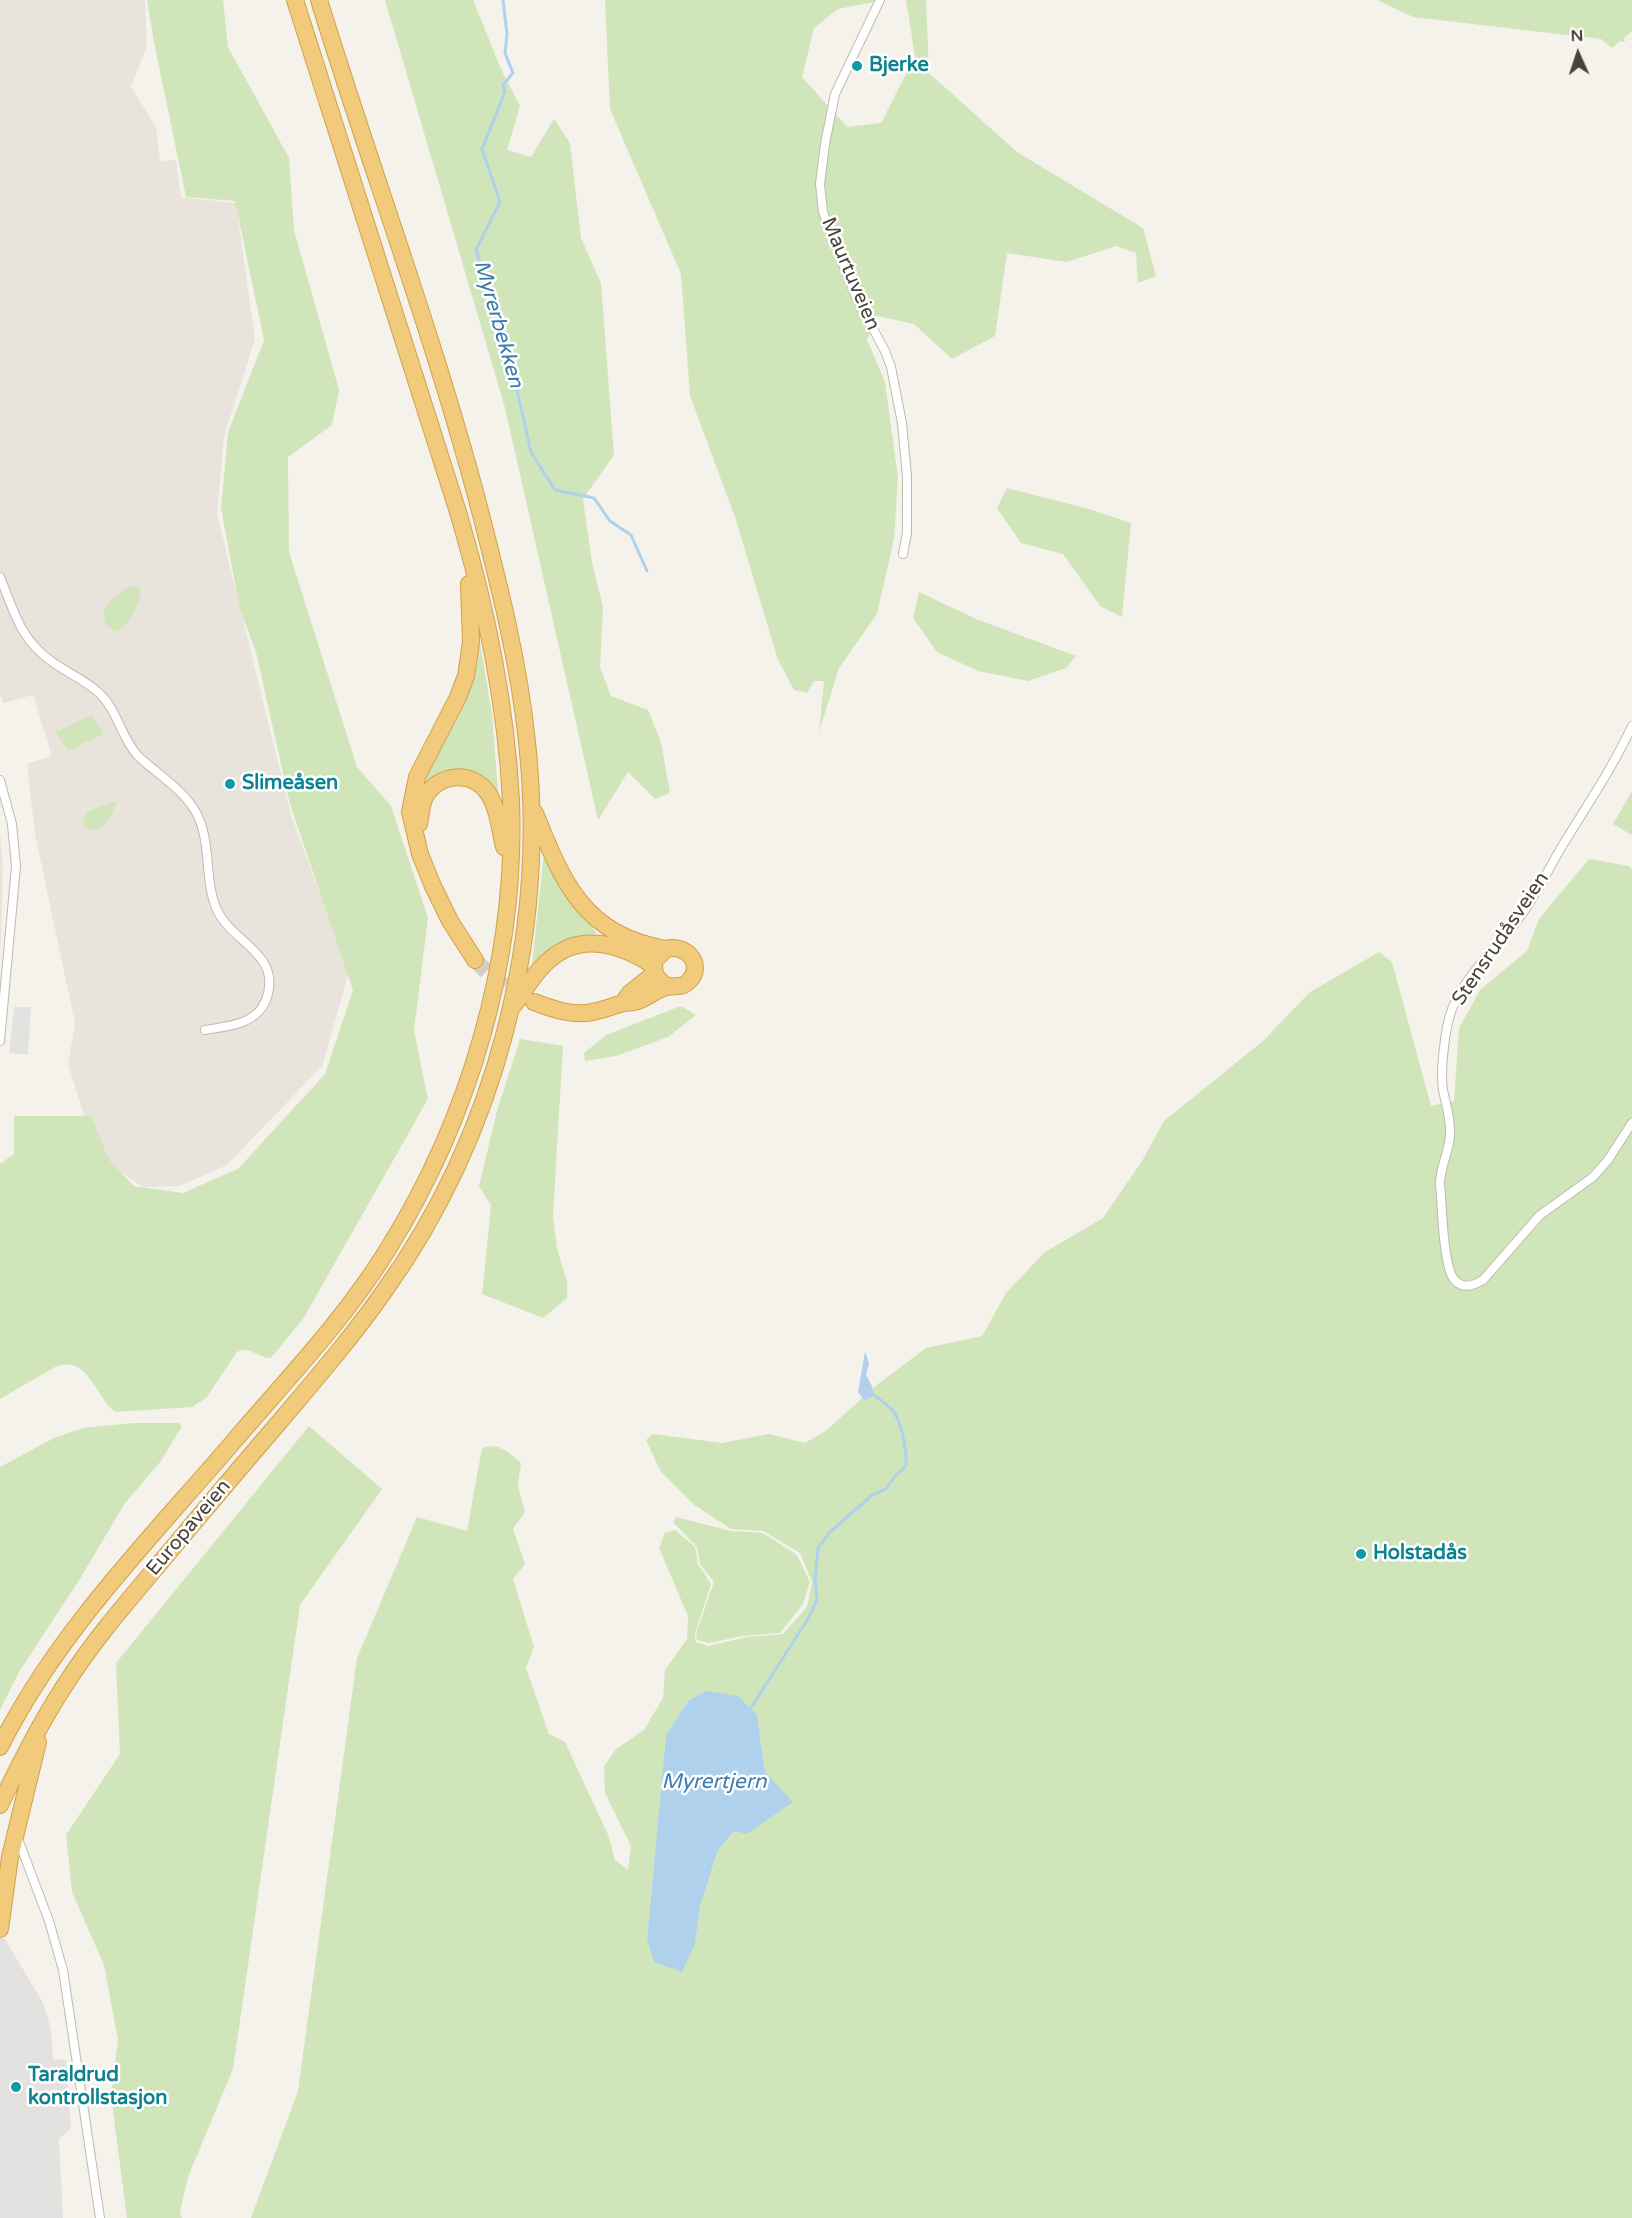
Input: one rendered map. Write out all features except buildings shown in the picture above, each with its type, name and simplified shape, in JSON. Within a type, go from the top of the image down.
[{"type":"highway","points":[[295,0],[467,541],[472,625],[470,659],[458,698],[422,766],[414,788],[410,812],[424,864],[444,910],[476,960]]},
{"type":"highway","points":[[319,0],[469,467],[499,582],[512,645],[528,747],[531,803],[560,873],[597,921],[639,943],[666,949],[678,947],[693,959],[694,971],[688,982],[676,987],[668,986],[658,980],[654,969],[616,947],[591,943],[577,944],[555,955],[542,967],[510,1010]]},
{"type":"highway","name":"Europaveien","points":[[0,1747],[44,1672],[89,1611],[316,1346],[364,1285],[407,1218],[464,1095],[487,1018],[504,927],[510,867],[511,803],[504,716],[492,648],[467,541]]},
{"type":"highway","points":[[417,840],[422,806],[429,791],[446,779],[456,777],[470,779],[482,786],[491,799],[510,867]]},
{"type":"highway","name":"Europaveien","points":[[0,1805],[25,1753],[65,1684],[109,1624],[334,1358],[401,1267],[444,1192],[473,1130],[491,1080],[510,1010],[528,900],[531,803]]},
{"type":"highway","points":[[623,1003],[654,969],[658,955],[666,949]]},
{"type":"highway","points":[[534,1002],[559,1011],[579,1014],[636,1002],[668,986]]},
{"type":"highway","points":[[0,1929],[6,1877],[15,1832],[44,1719]]},
{"type":"street","name":"Maurtuveien","points":[[880,0],[831,105],[823,156],[821,191],[824,212],[844,268],[891,367],[902,423],[908,476],[908,510],[903,555]]},
{"type":"street","points":[[0,577],[21,628],[32,645],[52,662],[99,693],[111,709],[124,737],[136,754],[192,806],[199,818],[202,830],[210,884],[217,909],[228,926],[267,968],[270,978],[269,992],[263,1008],[256,1016],[245,1022],[205,1030]]},
{"type":"street","name":"Stensrudåsveien","points":[[1632,726],[1609,774],[1562,846],[1532,899],[1512,928],[1469,981],[1452,1010],[1446,1035],[1443,1088],[1450,1138],[1440,1172],[1440,1184],[1447,1257],[1449,1270],[1454,1279],[1459,1284],[1467,1286],[1483,1280],[1540,1215],[1593,1177],[1632,1123]]},
{"type":"street","points":[[0,780],[12,824],[16,867],[0,1041]]},
{"type":"street","points":[[15,1832],[49,1921],[63,1970],[100,2218]]},
{"type":"shaded area","points":[[0,0],[145,0],[147,45],[131,87],[156,127],[160,161],[176,160],[181,197],[236,203],[255,339],[224,437],[217,514],[291,815],[349,972],[322,1066],[227,1165],[180,1186],[143,1187],[97,1157],[68,1064],[75,1023],[35,834],[27,764],[52,756],[33,695],[3,703],[0,694]]},
{"type":"shaded area","points":[[0,832],[3,866],[0,968]]},
{"type":"shaded area","points":[[14,1007],[31,1007],[28,1055],[9,1053]]},
{"type":"shaded area","points":[[0,1938],[5,1939],[42,2001],[51,2029],[53,2059],[66,2060],[71,2128],[59,2139],[63,2218],[0,2218]]},
{"type":"green space","points":[[147,0],[223,0],[228,47],[289,158],[294,230],[339,390],[332,425],[288,457],[289,552],[357,767],[391,806],[428,918],[414,1031],[428,1099],[303,1319],[271,1358],[246,1350],[237,1352],[206,1398],[192,1407],[115,1412],[83,1371],[66,1364],[55,1367],[0,1399],[0,1164],[14,1154],[14,1116],[91,1116],[109,1160],[134,1186],[183,1193],[238,1169],[325,1074],[353,990],[290,804],[256,652],[240,610],[221,508],[228,432],[264,340],[235,201],[186,197]]},
{"type":"green space","points":[[385,0],[473,0],[501,69],[520,106],[507,150],[531,157],[554,119],[570,143],[581,238],[601,283],[614,455],[583,499],[592,563],[603,607],[600,667],[611,696],[648,710],[661,742],[670,793],[655,799],[628,772],[598,820],[505,408]]},
{"type":"green space","points":[[605,0],[884,0],[838,9],[814,28],[802,77],[847,127],[881,123],[915,56],[906,0],[926,0],[929,73],[1017,152],[1143,228],[1156,276],[1138,283],[1136,253],[1116,246],[1067,262],[1007,253],[995,336],[952,359],[914,324],[877,316],[867,340],[885,382],[898,478],[894,539],[877,614],[839,668],[819,732],[824,681],[814,681],[807,693],[794,690],[778,660],[736,520],[690,396],[681,274],[610,109]]},
{"type":"green space","points":[[1377,0],[1632,0],[1632,31],[1624,38],[1625,42],[1620,41],[1612,48],[1601,39],[1413,17]]},
{"type":"green space","points":[[1007,488],[1089,509],[1131,523],[1122,617],[1100,606],[1063,554],[1021,543],[997,508]]},
{"type":"green space","points":[[134,585],[140,588],[137,606],[124,626],[115,632],[105,624],[104,610],[117,594]]},
{"type":"green space","points":[[919,592],[976,619],[1076,656],[1066,668],[1028,681],[978,671],[937,652],[913,618]]},
{"type":"green space","points":[[478,631],[492,714],[499,804],[477,776],[422,791],[419,786]]},
{"type":"green space","points":[[92,715],[103,734],[68,751],[56,732]]},
{"type":"green space","points":[[1632,791],[1632,835],[1613,824]]},
{"type":"green space","points":[[115,801],[111,816],[103,825],[95,830],[85,828],[83,822],[87,812]]},
{"type":"green space","points":[[544,854],[597,934],[582,936],[531,973]]},
{"type":"green space","points":[[1589,859],[1629,866],[1632,869],[1632,2218],[251,2218],[298,2091],[357,1658],[417,1517],[467,1531],[482,1448],[498,1447],[521,1463],[518,1486],[525,1512],[513,1529],[525,1564],[513,1579],[534,1647],[526,1668],[549,1734],[565,1742],[609,1837],[615,1860],[628,1870],[631,1846],[605,1793],[604,1766],[616,1749],[644,1730],[663,1698],[665,1670],[687,1639],[688,1616],[659,1548],[665,1533],[675,1530],[695,1547],[698,1564],[711,1584],[695,1634],[696,1642],[708,1646],[747,1637],[783,1634],[807,1607],[812,1582],[800,1553],[763,1531],[731,1529],[693,1504],[661,1472],[646,1440],[653,1434],[722,1443],[769,1434],[805,1443],[827,1430],[874,1387],[926,1348],[982,1336],[1006,1293],[1045,1252],[1103,1218],[1142,1161],[1164,1121],[1263,1041],[1310,992],[1379,952],[1392,962],[1431,1106],[1454,1101],[1459,1028],[1480,990],[1527,951],[1539,919]],"holes":[[[706,1691],[757,1715],[765,1772],[734,1831],[718,1850],[700,1906],[695,1944],[654,1962],[647,1940],[666,1735],[689,1700]]]},
{"type":"green space","points":[[681,1006],[696,1015],[668,1037],[616,1056],[585,1061],[584,1053],[606,1035]]},
{"type":"green space","points":[[520,1039],[563,1046],[553,1216],[557,1249],[567,1281],[567,1298],[543,1318],[482,1294],[491,1205],[479,1186],[497,1111]]},
{"type":"green space","points":[[133,1423],[179,1423],[182,1426],[161,1461],[125,1503],[81,1577],[19,1672],[0,1710],[0,1467],[54,1438],[83,1428]]},
{"type":"green space","points":[[309,1426],[382,1489],[300,1605],[233,2069],[188,2177],[180,2212],[182,2218],[127,2218],[111,2096],[118,2040],[104,1965],[72,1892],[66,1835],[120,1754],[116,1663]]},
{"type":"green space","points":[[676,1517],[731,1531],[763,1533],[797,1555],[810,1582],[803,1604],[780,1633],[742,1636],[709,1643],[697,1640],[696,1634],[714,1582],[700,1564],[697,1547],[673,1522]]},
{"type":"water","points":[[865,1352],[869,1363],[866,1375],[874,1395],[865,1401],[858,1392]]},
{"type":"water","name":"Myrertjern","points":[[706,1691],[738,1696],[757,1715],[765,1772],[793,1802],[747,1834],[734,1831],[718,1850],[700,1906],[695,1944],[682,1972],[654,1962],[647,1940],[666,1735],[689,1700]]},
{"type":"waterway","name":"Myrerbekken","points":[[503,0],[507,34],[505,53],[513,73],[503,85],[505,92],[482,149],[500,202],[476,250],[487,287],[500,315],[531,452],[555,490],[594,498],[610,521],[631,535],[647,571]]},
{"type":"waterway","name":"Myrerbekken","points":[[750,1709],[808,1619],[817,1600],[815,1580],[818,1548],[830,1532],[872,1495],[886,1489],[906,1466],[906,1453],[899,1422],[893,1411],[874,1395]]},
{"type":"tunnel","points":[[475,960],[498,981],[525,997]]},
{"type":"place","name":"Bjerke","points":[[857,66]]},
{"type":"place","name":"Slimeåsen","points":[[230,784]]},
{"type":"place","name":"Holstadås","points":[[1361,1554]]},
{"type":"place","name":"Taraldrud kontrollstasjon","points":[[16,2087]]}]
